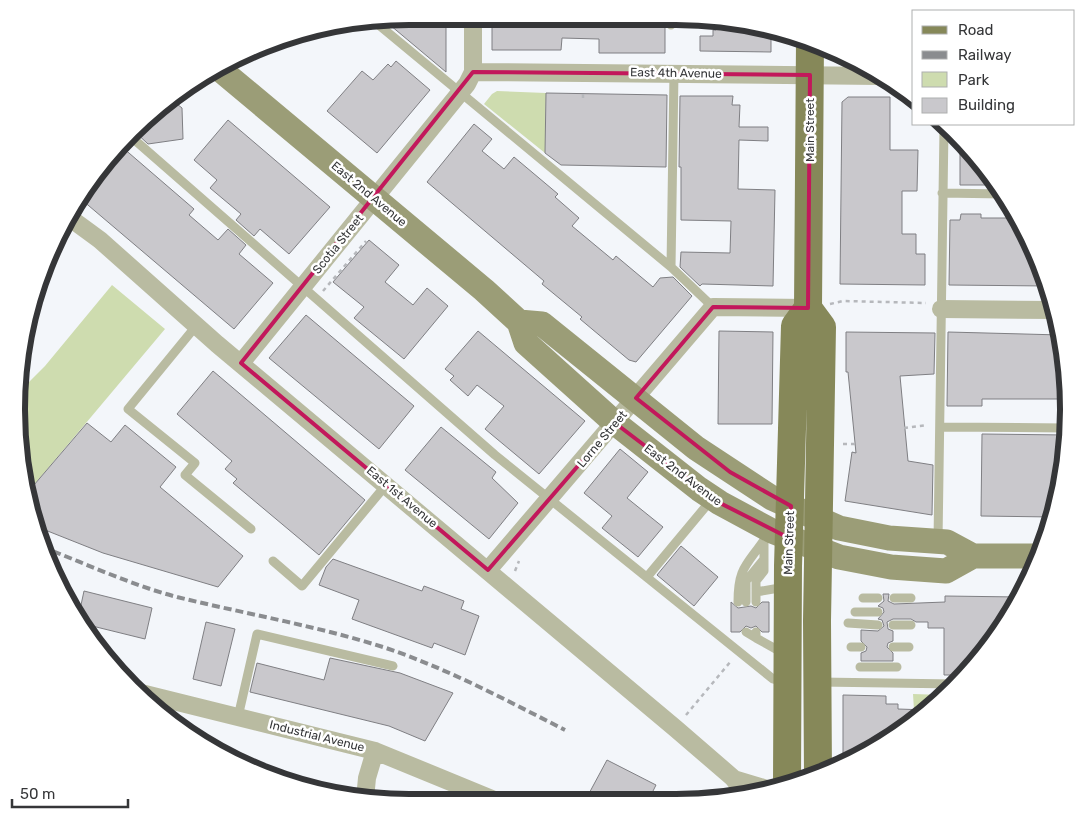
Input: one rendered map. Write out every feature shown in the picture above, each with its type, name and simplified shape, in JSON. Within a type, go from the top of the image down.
[{"type":"main road","name":"Main Street","points":[[787,778],[788,586],[773,535],[791,506],[795,326],[808,308],[810,49]]},
{"type":"main road","name":"East 2nd Avenue","points":[[224,73],[484,290],[519,322],[526,343],[615,423],[712,498],[773,535],[864,563],[946,571],[974,556],[1031,556]]},
{"type":"main road","points":[[808,308],[822,327],[817,682],[818,767]]},
{"type":"main road","name":"East 2nd Avenue","points":[[519,322],[542,324],[696,448],[730,472],[791,506],[839,528],[867,534],[948,542],[974,556]]},
{"type":"street","points":[[473,25],[473,72]]},
{"type":"street","name":"East 4th Avenue","points":[[473,72],[866,76]]},
{"type":"street","name":"Scotia Street","points":[[241,363],[460,93],[473,72]]},
{"type":"street","name":"East 1st Avenue","points":[[75,221],[100,240],[196,326],[387,484],[733,778],[742,789]]},
{"type":"street","points":[[713,307],[808,308]]},
{"type":"street","name":"Lorne Street","points":[[488,570],[551,500],[713,307]]},
{"type":"street","points":[[941,309],[1047,310]]},
{"type":"street","name":"Industrial Avenue","points":[[153,696],[376,751],[480,794]]},
{"type":"street","points":[[366,792],[367,778],[376,751]]},
{"type":"street","name":"East 1st Avenue","points":[[733,778],[753,786]]},
{"type":"lane","points":[[380,26],[671,267],[713,307]]},
{"type":"lane","points":[[671,267],[674,73]]},
{"type":"lane","points":[[938,542],[944,135]]},
{"type":"lane","points":[[135,141],[488,449],[773,679],[787,683]]},
{"type":"lane","points":[[942,193],[994,194]]},
{"type":"lane","points":[[196,326],[128,409],[195,463],[185,475],[251,529]]},
{"type":"lane","points":[[940,425],[1059,428]]},
{"type":"lane","points":[[273,562],[302,586],[387,484]]},
{"type":"lane","points":[[647,577],[712,498]]},
{"type":"lane","points":[[773,535],[764,559],[746,581],[742,602],[738,585],[741,571],[773,535]]},
{"type":"lane","points":[[756,602],[756,581],[764,571],[764,559]]},
{"type":"lane","points":[[756,592],[788,586]]},
{"type":"lane","points":[[863,598],[878,598]]},
{"type":"lane","points":[[894,598],[911,598]]},
{"type":"lane","points":[[855,612],[878,612]]},
{"type":"lane","points":[[848,623],[878,625]]},
{"type":"lane","points":[[893,625],[911,625]]},
{"type":"lane","points":[[238,717],[257,634],[393,666]]},
{"type":"lane","points":[[752,634],[787,655]]},
{"type":"lane","points":[[851,647],[861,647]]},
{"type":"lane","points":[[893,647],[909,647]]},
{"type":"lane","points":[[860,667],[896,667]]},
{"type":"lane","points":[[817,682],[944,684]]},
{"type":"path","points":[[583,90],[583,98]]},
{"type":"path","points":[[808,308],[843,301],[930,303],[941,309]]},
{"type":"path","points":[[904,428],[940,425]]},
{"type":"path","points":[[843,444],[855,444]]},
{"type":"path","points":[[686,715],[739,652]]},
{"type":"highlighted area","points":[[473,72],[810,75],[808,308],[713,307],[636,398],[730,472],[791,506],[789,538],[720,503],[615,423],[488,570],[241,363]]},
{"type":"green space","points":[[497,91],[546,93],[545,153],[484,104]]},
{"type":"green space","points":[[112,285],[165,329],[32,487],[26,435],[26,385],[45,366]]},
{"type":"green space","points":[[913,694],[933,695],[916,710],[914,710]]},
{"type":"building","points":[[446,25],[446,72],[391,26]]},
{"type":"building","points":[[492,25],[665,25],[665,53],[599,53],[599,39],[562,38],[561,50],[492,50]]},
{"type":"building","points":[[716,27],[726,28],[771,37],[771,52],[700,51],[700,36],[713,36],[713,30],[716,30]]},
{"type":"building","points":[[396,61],[430,90],[377,153],[327,111],[362,71],[373,80],[388,64],[391,67]]},
{"type":"building","points":[[546,93],[667,95],[666,167],[561,165],[545,153]]},
{"type":"building","points":[[680,96],[733,96],[732,105],[740,105],[739,127],[768,127],[768,141],[739,140],[738,189],[775,190],[773,286],[702,284],[700,286],[680,267],[681,252],[730,253],[731,221],[681,220],[681,167],[679,167]]},
{"type":"building","points":[[848,97],[890,97],[890,150],[918,150],[917,191],[902,191],[902,234],[916,234],[916,254],[925,254],[925,285],[840,284],[842,102]]},
{"type":"building","points":[[175,104],[182,108],[183,139],[148,144],[140,136]]},
{"type":"building","points":[[228,120],[330,207],[289,254],[260,229],[254,236],[236,220],[241,214],[210,188],[217,180],[194,160]]},
{"type":"building","points":[[474,124],[492,139],[482,151],[504,169],[514,157],[558,194],[555,197],[579,218],[572,226],[613,260],[616,256],[653,287],[660,278],[673,277],[692,296],[636,362],[629,360],[580,319],[582,317],[542,284],[544,281],[427,182]]},
{"type":"building","points":[[126,150],[194,209],[189,215],[218,240],[228,229],[246,245],[239,254],[273,283],[234,329],[86,203],[104,175]]},
{"type":"building","points":[[960,151],[988,185],[960,185]]},
{"type":"building","points":[[961,214],[981,214],[981,218],[1009,218],[1031,262],[1040,286],[949,285],[950,220],[960,220]]},
{"type":"building","points":[[369,240],[399,265],[385,282],[413,305],[427,288],[448,306],[404,359],[354,318],[364,307],[333,282]]},
{"type":"building","points":[[306,315],[414,406],[379,449],[269,358]]},
{"type":"building","points":[[478,331],[585,421],[539,474],[485,429],[504,406],[477,385],[468,396],[450,380],[454,376],[445,369]]},
{"type":"building","points":[[719,331],[773,332],[772,424],[718,424]]},
{"type":"building","points":[[846,332],[935,333],[934,374],[900,376],[908,461],[933,465],[932,515],[845,501],[852,452],[856,453],[848,372],[846,372]]},
{"type":"building","points":[[948,332],[1053,335],[1060,399],[982,399],[982,406],[947,406]]},
{"type":"building","points":[[213,371],[365,500],[319,555],[233,483],[237,479],[225,469],[232,461],[177,414]]},
{"type":"building","points":[[87,423],[111,442],[125,425],[176,467],[160,487],[243,556],[218,587],[103,553],[44,530],[32,487]]},
{"type":"building","points":[[441,427],[496,472],[492,478],[518,503],[489,539],[405,470]]},
{"type":"building","points":[[982,434],[1059,435],[1053,485],[1045,517],[981,516]]},
{"type":"building","points":[[620,449],[648,472],[627,498],[663,527],[638,557],[602,528],[612,516],[584,493]]},
{"type":"building","points":[[681,546],[718,577],[694,606],[657,575]]},
{"type":"building","points":[[333,559],[422,591],[424,586],[464,601],[461,609],[479,616],[465,655],[434,643],[432,648],[352,619],[359,600],[319,585],[326,567]]},
{"type":"building","points":[[84,591],[152,608],[145,639],[92,626],[80,608]]},
{"type":"building","points":[[883,594],[889,594],[888,601],[894,604],[945,602],[945,596],[1011,597],[981,644],[953,675],[944,675],[944,628],[928,628],[928,622],[916,622],[911,619],[893,619],[887,622],[888,629],[893,631],[893,641],[888,643],[887,647],[893,653],[893,661],[861,661],[861,653],[866,651],[867,647],[861,641],[861,630],[878,631],[884,626],[882,620],[878,619],[884,612],[883,608],[878,606],[884,601]]},
{"type":"building","points":[[731,602],[738,608],[751,606],[756,608],[762,602],[769,602],[769,632],[762,632],[756,626],[751,628],[746,626],[740,632],[731,632]]},
{"type":"building","points":[[206,622],[235,629],[221,686],[193,679]]},
{"type":"building","points":[[330,658],[400,673],[453,693],[425,741],[389,726],[250,692],[257,663],[324,680]]},
{"type":"building","points":[[843,695],[886,696],[886,704],[898,704],[898,709],[916,710],[889,729],[843,755]]},
{"type":"building","points":[[607,760],[656,785],[652,794],[631,792],[624,794],[589,794]]},
{"type":"railway","points":[[52,551],[160,592],[334,633],[409,656],[499,696],[565,730]]}]
